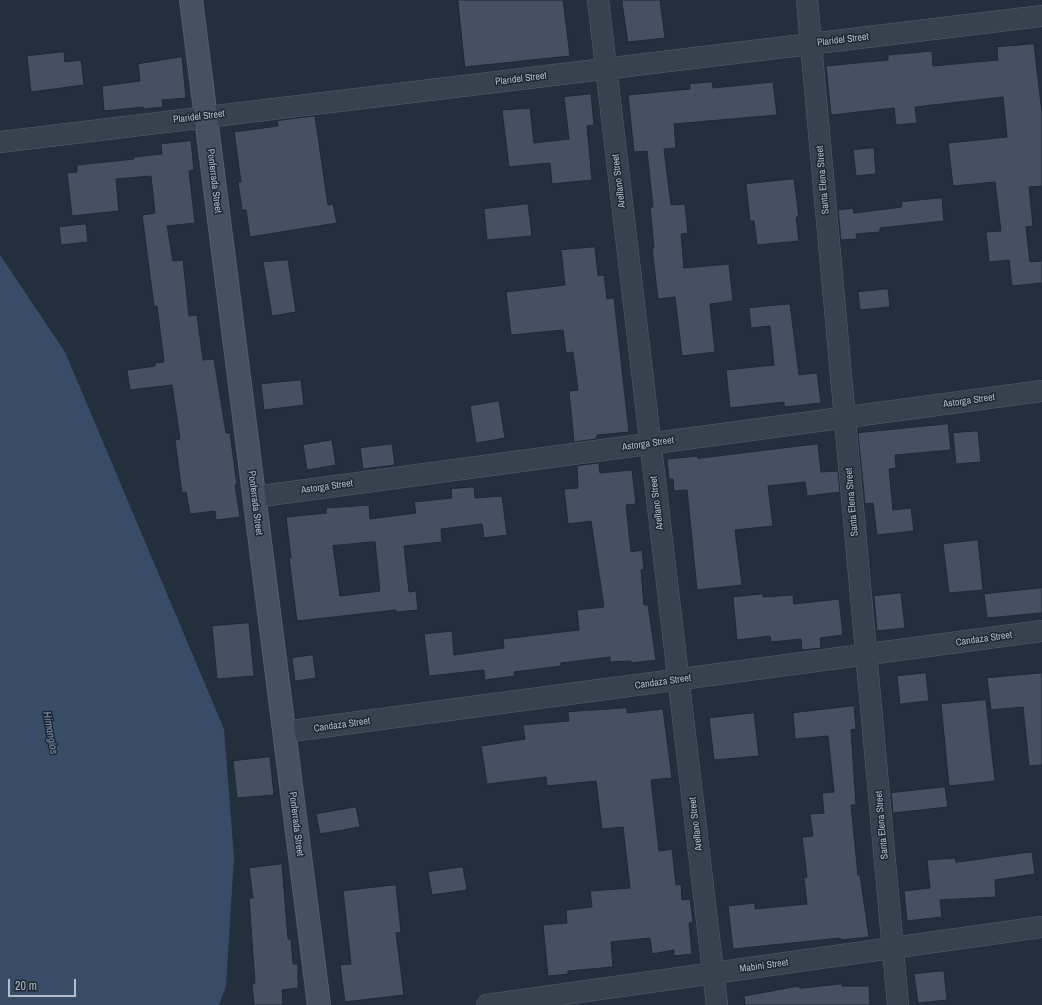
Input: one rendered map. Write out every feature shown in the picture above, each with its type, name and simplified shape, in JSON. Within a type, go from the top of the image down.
[{"type":"street","name":"Ponferrada Street","points":[[191,0],[319,1005]]},
{"type":"street","name":"Arellano Street","points":[[598,0],[717,1005]]},
{"type":"street","name":"Santa Elena Street","points":[[807,0],[898,1005]]},
{"type":"street","name":"Plaridel Street","points":[[0,142],[1042,16]]},
{"type":"street","name":"Astorga Street","points":[[254,497],[1042,391]]},
{"type":"street","name":"Candaza Street","points":[[284,732],[1042,631]]},
{"type":"street","name":"Mabini Street","points":[[487,1005],[1042,927]]},
{"type":"water","name":"Himanglos","points":[[0,255],[65,352],[224,729],[234,857],[226,986],[219,1005],[0,1005]]},
{"type":"building","points":[[458,0],[563,0],[570,56],[465,67]]},
{"type":"building","points":[[622,0],[660,0],[665,38],[628,42]]},
{"type":"building","points":[[1034,44],[1042,113],[1042,186],[1029,187],[1033,226],[1026,227],[1030,262],[1042,261],[1042,283],[1012,286],[1009,260],[989,262],[986,232],[1001,231],[995,182],[953,186],[948,143],[1007,137],[1003,97],[915,107],[917,123],[896,125],[894,108],[831,115],[826,66],[888,60],[888,55],[932,51],[933,66],[998,60],[997,47]]},
{"type":"building","points":[[64,52],[65,62],[81,60],[84,85],[31,92],[27,56]]},
{"type":"building","points":[[182,57],[186,98],[162,100],[163,107],[143,109],[143,107],[104,111],[102,86],[140,81],[138,64]]},
{"type":"building","points":[[712,82],[713,88],[773,82],[777,115],[674,124],[676,148],[664,149],[671,205],[685,204],[688,233],[681,234],[684,268],[729,264],[733,301],[710,304],[715,352],[682,356],[675,297],[658,299],[652,248],[654,248],[650,207],[653,207],[647,151],[634,152],[628,95],[690,89],[690,84]]},
{"type":"building","points":[[591,94],[594,125],[587,126],[592,180],[552,184],[550,163],[509,167],[502,110],[530,108],[534,143],[569,139],[564,97]]},
{"type":"building","points":[[315,116],[328,205],[333,204],[337,223],[250,237],[246,210],[242,210],[238,182],[241,182],[234,132],[278,126],[277,121]]},
{"type":"building","points":[[191,141],[194,170],[189,171],[195,223],[167,226],[173,261],[183,260],[189,316],[197,315],[203,360],[214,359],[226,433],[230,433],[240,517],[216,520],[215,511],[190,514],[186,492],[182,493],[175,440],[180,439],[172,385],[130,390],[127,370],[155,366],[155,363],[164,362],[157,306],[154,306],[142,215],[155,213],[151,176],[116,179],[119,211],[72,216],[67,173],[77,172],[77,165],[134,159],[134,157],[162,154],[161,144]]},
{"type":"building","points":[[874,148],[876,174],[856,176],[853,150]]},
{"type":"building","points":[[794,179],[799,217],[796,217],[799,241],[757,245],[754,221],[750,221],[746,184]]},
{"type":"building","points":[[942,198],[944,221],[880,228],[880,232],[856,234],[857,239],[841,240],[838,210],[853,208],[854,213],[902,207],[901,202]]},
{"type":"building","points":[[528,204],[532,236],[487,240],[484,209]]},
{"type":"building","points":[[86,224],[88,242],[61,245],[59,227]]},
{"type":"building","points":[[595,247],[598,276],[604,275],[607,299],[614,298],[629,432],[597,435],[596,439],[574,442],[569,391],[578,390],[573,352],[566,353],[563,330],[511,335],[506,292],[565,285],[561,250]]},
{"type":"building","points":[[288,260],[296,312],[272,316],[263,262]]},
{"type":"building","points":[[888,289],[890,307],[860,310],[858,292]]},
{"type":"building","points":[[790,304],[799,375],[817,373],[821,403],[784,407],[784,402],[730,408],[726,370],[774,365],[770,326],[751,328],[749,308]]},
{"type":"building","points":[[301,380],[304,405],[264,410],[261,384]]},
{"type":"building","points":[[499,401],[505,438],[476,443],[470,406]]},
{"type":"building","points":[[948,424],[951,450],[895,455],[896,468],[889,469],[893,510],[911,508],[914,531],[877,535],[873,503],[865,504],[858,433]]},
{"type":"building","points":[[978,431],[981,462],[956,464],[953,433]]},
{"type":"building","points":[[332,440],[336,465],[307,470],[303,445]]},
{"type":"building","points":[[392,444],[395,465],[363,469],[360,448]]},
{"type":"building","points":[[818,444],[821,472],[838,471],[840,492],[807,496],[805,482],[768,486],[773,526],[735,530],[742,585],[697,590],[687,490],[674,491],[673,479],[669,479],[667,459],[698,456],[698,458]]},
{"type":"building","points":[[599,463],[600,473],[632,470],[636,504],[626,505],[631,552],[642,550],[644,569],[641,570],[644,605],[648,605],[656,660],[631,663],[631,661],[610,662],[610,657],[561,663],[561,666],[514,672],[515,676],[485,680],[484,670],[429,676],[424,634],[452,631],[454,655],[504,648],[503,639],[579,630],[577,610],[604,607],[591,521],[568,524],[564,489],[578,488],[577,466]]},
{"type":"building","points":[[474,487],[475,498],[502,496],[507,535],[484,538],[482,524],[441,529],[442,542],[404,546],[409,592],[416,591],[418,610],[396,612],[396,610],[297,621],[289,558],[291,558],[286,517],[326,513],[326,508],[369,505],[370,519],[416,513],[414,502],[452,498],[451,489]],"holes":[[[375,542],[380,591],[340,596],[333,546]]]},
{"type":"building","points":[[978,540],[983,590],[949,593],[943,544]]},
{"type":"building","points":[[1042,588],[1042,613],[987,618],[984,594]]},
{"type":"building","points":[[901,593],[905,628],[877,631],[874,596]]},
{"type":"building","points":[[763,594],[763,597],[793,595],[794,604],[839,599],[843,635],[820,638],[821,648],[802,650],[801,639],[771,642],[770,636],[737,640],[733,597]]},
{"type":"building","points":[[249,623],[254,676],[217,679],[212,626]]},
{"type":"building","points":[[313,655],[316,678],[295,681],[292,658]]},
{"type":"building","points":[[926,673],[929,701],[900,704],[897,676]]},
{"type":"building","points":[[1042,673],[1042,765],[1029,766],[1023,707],[991,710],[987,678]]},
{"type":"building","points":[[986,700],[995,781],[949,786],[941,704]]},
{"type":"building","points":[[854,706],[856,729],[851,730],[856,805],[851,805],[858,875],[860,875],[869,937],[841,940],[840,938],[733,949],[728,906],[755,903],[755,909],[807,904],[804,878],[807,877],[802,837],[813,836],[810,814],[824,813],[822,793],[834,792],[828,736],[795,739],[793,713]]},
{"type":"building","points":[[627,708],[627,713],[663,709],[672,778],[651,780],[659,851],[672,849],[676,885],[681,884],[682,900],[690,899],[693,922],[689,923],[692,954],[674,956],[674,950],[652,954],[650,938],[611,942],[613,967],[568,971],[568,974],[548,976],[543,925],[567,923],[566,910],[592,907],[590,891],[630,888],[623,827],[602,829],[596,781],[547,786],[546,777],[487,784],[481,746],[525,739],[523,725],[569,721],[568,712]]},
{"type":"building","points":[[754,713],[759,756],[714,760],[709,718]]},
{"type":"building","points":[[270,757],[274,795],[237,798],[233,761]]},
{"type":"building","points":[[945,787],[948,807],[893,813],[891,793]]},
{"type":"building","points":[[356,807],[360,827],[320,834],[316,814]]},
{"type":"building","points":[[1032,852],[1035,874],[995,880],[996,897],[940,900],[942,917],[907,921],[904,891],[930,888],[927,860],[955,858],[956,862]]},
{"type":"building","points":[[282,864],[288,939],[291,939],[293,964],[298,964],[298,988],[282,990],[283,1005],[254,1005],[252,984],[255,983],[249,898],[253,898],[249,868]]},
{"type":"building","points":[[463,867],[467,890],[432,895],[428,872]]},
{"type":"building","points":[[396,885],[401,932],[396,933],[404,995],[345,1002],[340,965],[351,964],[343,891]]},
{"type":"building","points":[[944,971],[947,1000],[918,1003],[914,974]]},
{"type":"building","points":[[842,984],[842,986],[869,986],[870,1005],[745,1005],[744,996],[799,986],[800,988]]}]
